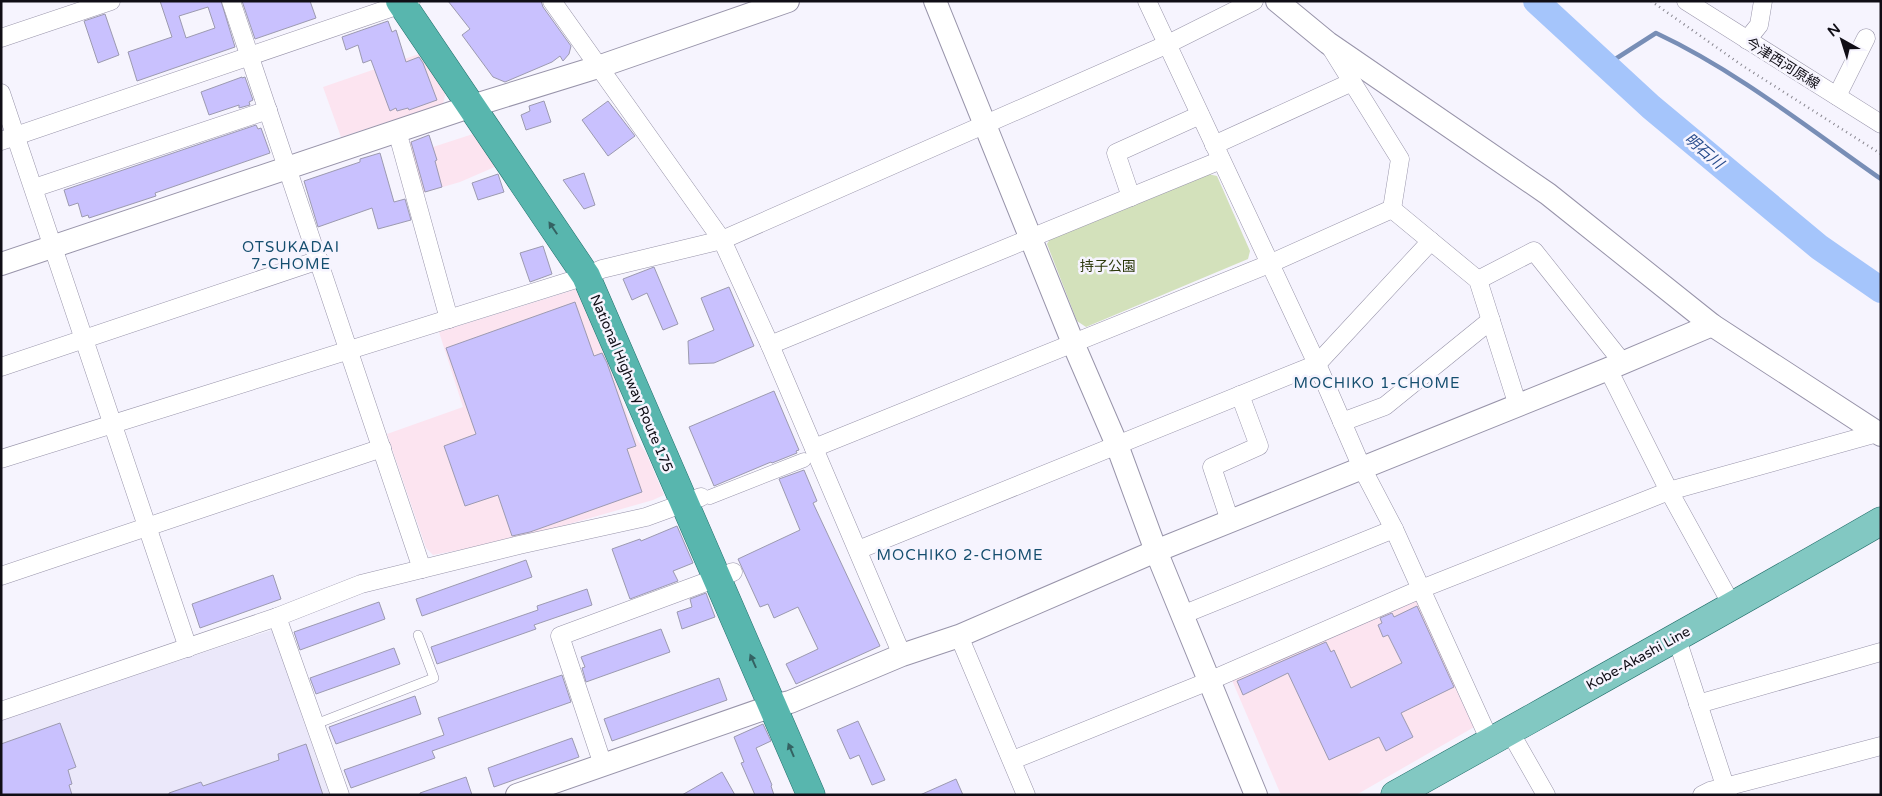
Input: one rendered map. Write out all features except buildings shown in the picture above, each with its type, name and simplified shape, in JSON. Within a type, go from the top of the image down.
[{"type":"highway","name":"National Highway Route 175","points":[[408,2],[480,104],[594,273],[698,499],[725,575],[781,704],[830,795]]},
{"type":"highway","name":"National Highway Route 175","points":[[781,704],[811,795]]},
{"type":"main road","name":"Kobe-Akashi Line","points":[[1395,795],[1676,636],[1733,607],[1881,521]]},
{"type":"street","points":[[1,38],[112,1]]},
{"type":"street","points":[[231,1],[422,569]]},
{"type":"street","points":[[552,1],[722,240],[770,345],[809,454],[858,550],[902,655]]},
{"type":"street","points":[[1,264],[397,131],[598,67],[762,6],[788,1]]},
{"type":"street","points":[[935,1],[1073,343],[1117,445],[1156,551],[1256,795]]},
{"type":"street","points":[[1147,1],[1317,364],[1362,468],[1394,529],[1422,589],[1500,736],[1546,795]]},
{"type":"street","points":[[1,459],[594,273],[722,240],[1168,44],[1254,1]]},
{"type":"street","points":[[1277,1],[1328,43],[1548,194],[1712,325],[1879,434]]},
{"type":"street","name":"今津西河原線","points":[[1686,1],[1881,124]]},
{"type":"street","points":[[1748,40],[1759,25],[1763,1]]},
{"type":"street","points":[[9,138],[408,2]]},
{"type":"street","points":[[1837,96],[1866,38]]},
{"type":"street","points":[[1328,43],[1400,159],[1392,209]]},
{"type":"street","points":[[770,345],[1131,197],[1352,82]]},
{"type":"street","points":[[1,93],[9,138],[34,188],[188,648]]},
{"type":"street","points":[[34,188],[268,110]]},
{"type":"street","points":[[1131,197],[1116,153],[1200,115]]},
{"type":"street","points":[[397,131],[449,319]]},
{"type":"street","points":[[1392,209],[1478,280],[1518,406]]},
{"type":"street","points":[[1,711],[277,617],[360,584],[519,545],[646,517],[698,499],[1073,343],[1269,264],[1392,209]]},
{"type":"street","points":[[858,550],[1317,364],[1431,241]]},
{"type":"street","points":[[1478,280],[1534,251],[1615,366],[1669,491],[1733,607]]},
{"type":"street","points":[[1,367],[319,260]]},
{"type":"street","points":[[1342,422],[1385,406],[1491,320]]},
{"type":"street","points":[[517,795],[781,704],[902,655],[959,636],[1156,551],[1518,406],[1712,325]]},
{"type":"street","points":[[1230,522],[1212,467],[1259,446],[1240,395]]},
{"type":"street","points":[[1013,760],[1209,681],[1330,627],[1422,589],[1669,491],[1879,434]]},
{"type":"street","points":[[1,576],[382,448]]},
{"type":"street","points":[[1182,615],[1394,529]]},
{"type":"street","points":[[603,765],[560,636],[725,575]]},
{"type":"street","points":[[277,617],[340,795]]},
{"type":"street","points":[[959,636],[1013,760],[1026,795]]},
{"type":"street","points":[[1676,636],[1727,791]]},
{"type":"street","points":[[1698,704],[1881,652]]},
{"type":"street","points":[[1702,795],[1710,790],[1727,791],[1881,746]]},
{"type":"lane","points":[[316,724],[434,678],[418,635]]},
{"type":"path","points":[[1651,1],[1743,66],[1881,154]]},
{"type":"shaded area","points":[[419,54],[446,91],[443,104],[341,137],[323,87]]},
{"type":"shaded area","points":[[476,133],[497,166],[460,182],[419,194],[407,143],[426,136],[430,148]]},
{"type":"shaded area","points":[[580,288],[618,380],[621,398],[637,439],[646,453],[664,495],[653,500],[517,539],[433,555],[426,548],[387,434],[463,407],[439,332]]},
{"type":"shaded area","points":[[1413,599],[1420,602],[1476,726],[1356,795],[1281,795],[1231,678]]},
{"type":"shaded area","points":[[275,629],[301,714],[330,795],[1,795],[1,719]]},
{"type":"green space","name":"持子公園","points":[[1208,174],[1217,176],[1250,251],[1248,259],[1086,327],[1077,321],[1047,244],[1052,236]]},
{"type":"waterway","name":"明石川","points":[[1536,1],[1651,107],[1819,247],[1881,290]]},
{"type":"waterway","points":[[1606,65],[1656,33],[1744,82],[1881,179]]},
{"type":"district","name":"OTSUKADAI 7-CHOME","points":[[291,256]]},
{"type":"district","name":"MOCHIKO 1-CHOME","points":[[1377,383]]},
{"type":"district","name":"MOCHIKO 2-CHOME","points":[[960,555]]}]
